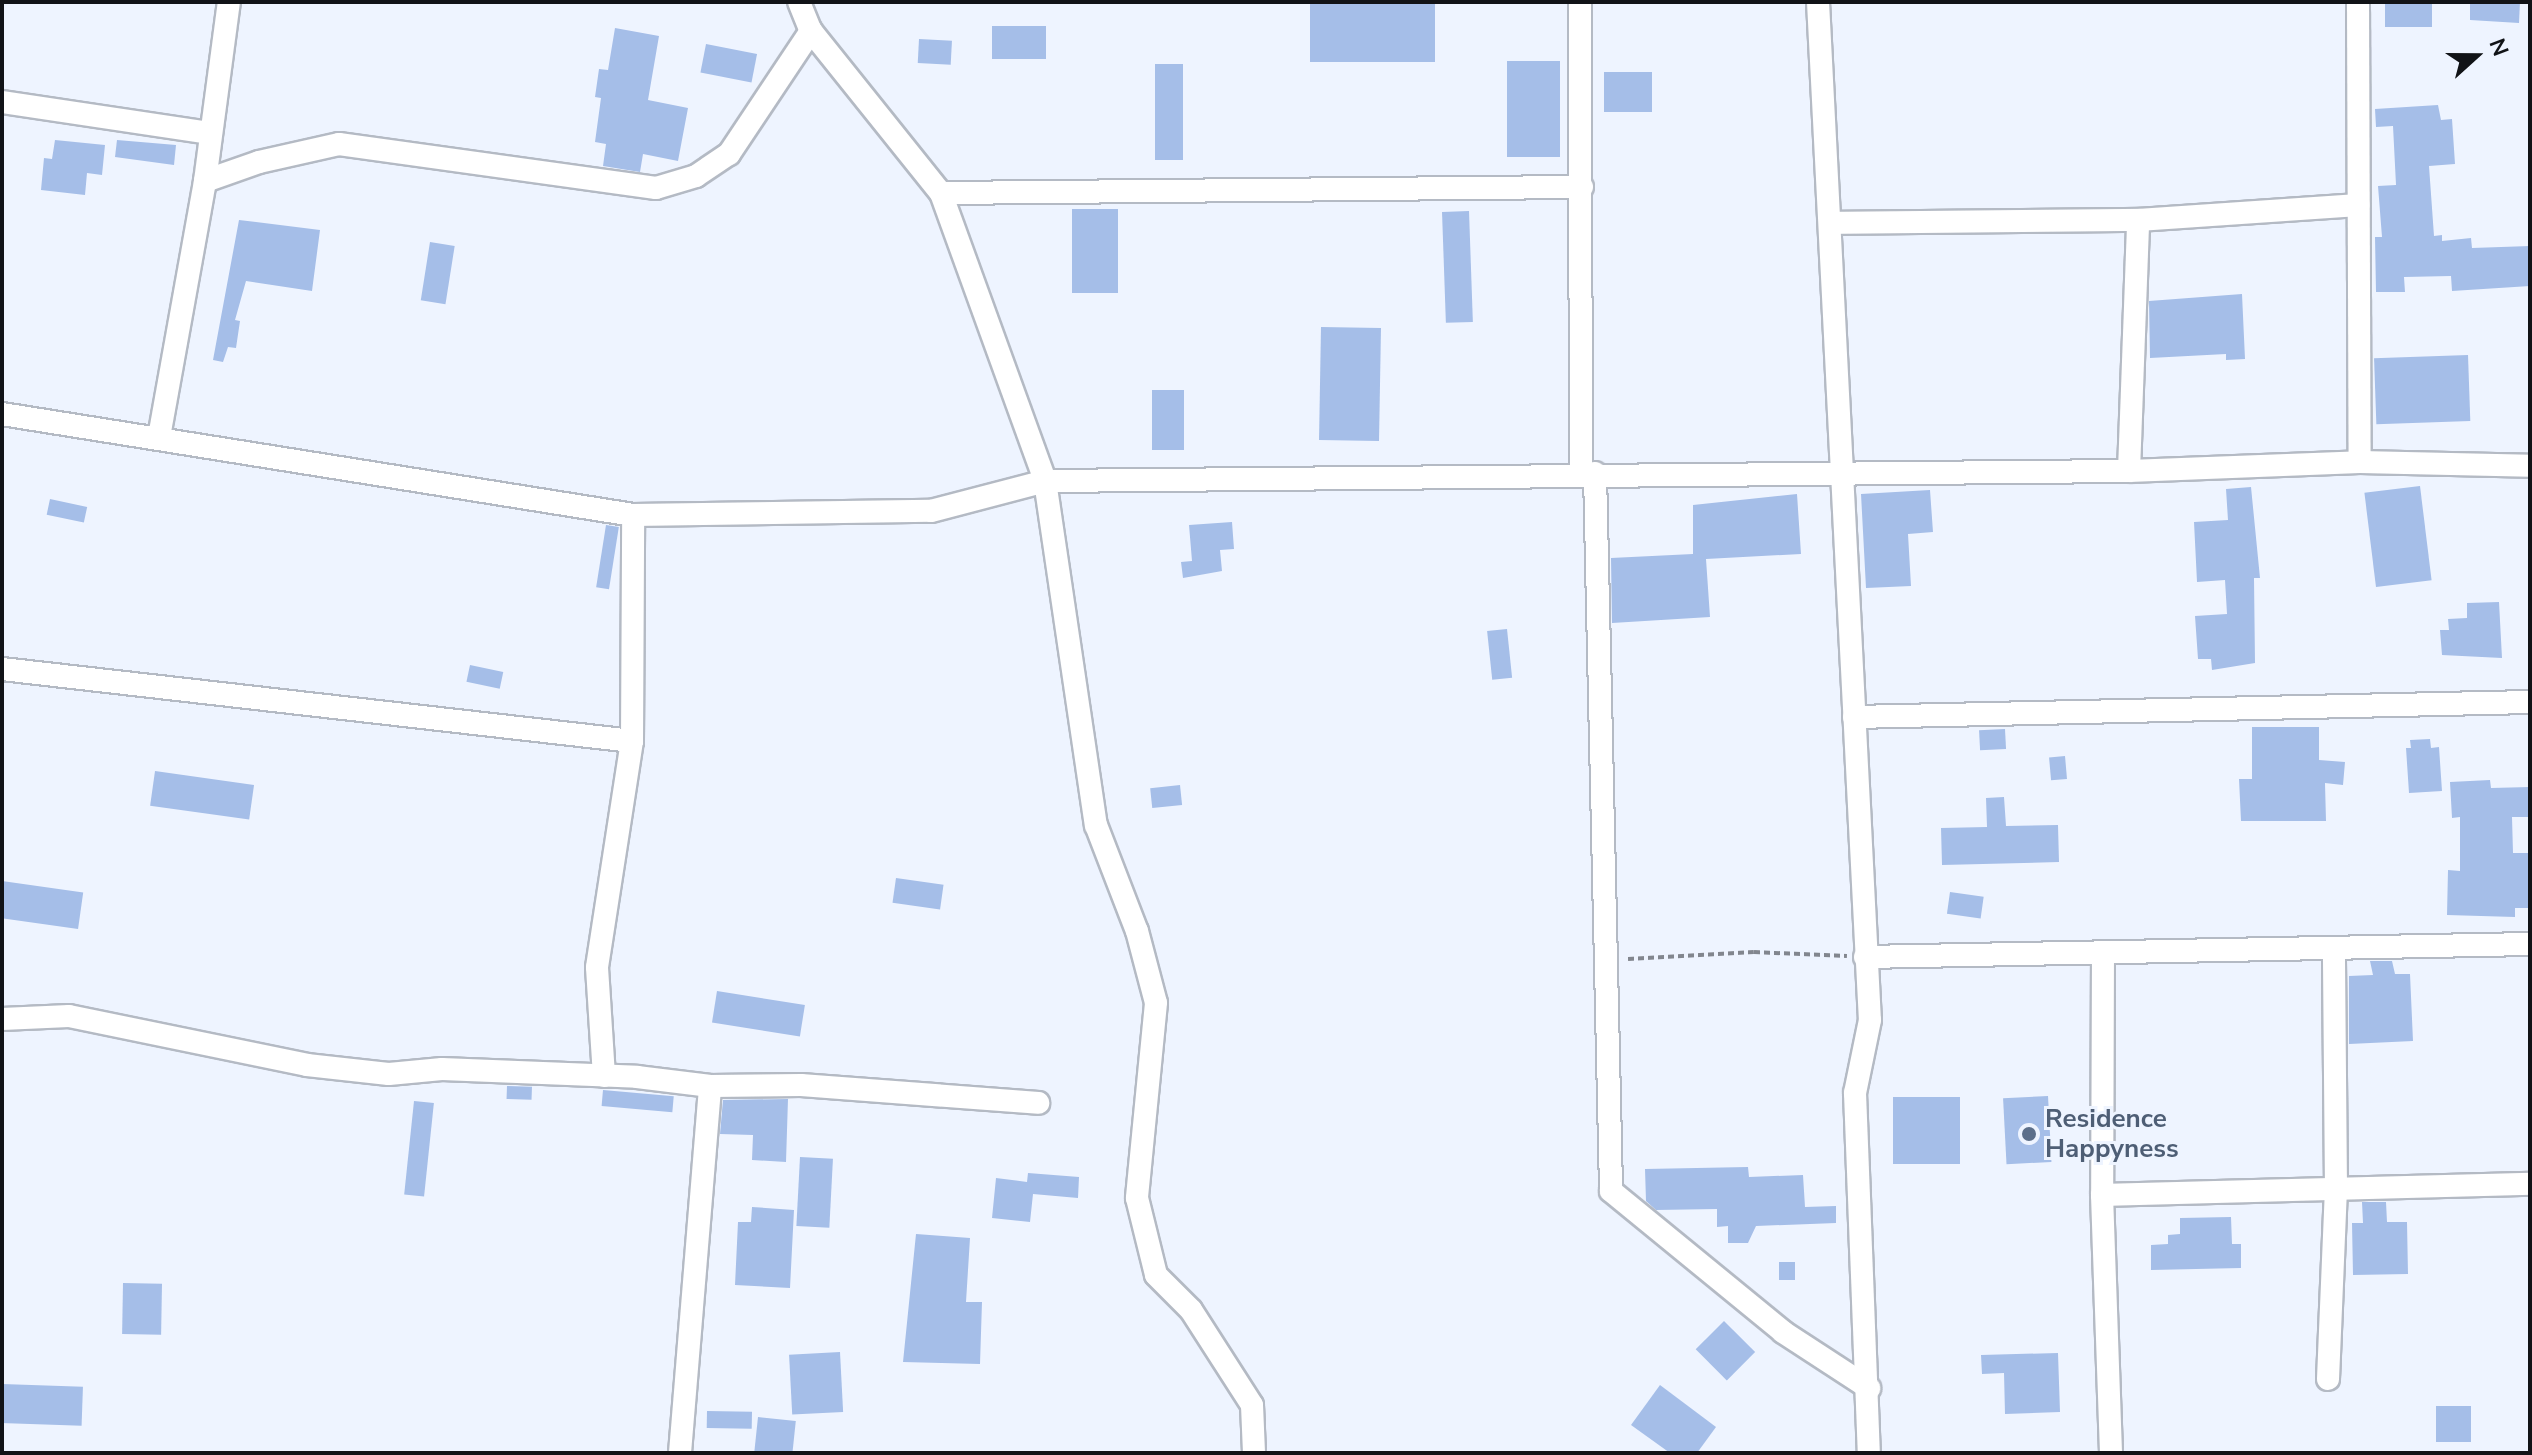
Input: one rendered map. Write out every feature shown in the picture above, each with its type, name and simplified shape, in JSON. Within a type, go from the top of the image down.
[{"type":"street","points":[[159,437],[205,181],[229,2]]},
{"type":"street","points":[[799,2],[811,31],[941,193],[1045,481],[1096,825],[1137,931],[1156,1003],[1137,1198],[1156,1275],[1191,1310],[1252,1405],[1254,1453]]},
{"type":"street","points":[[1580,2],[1588,473],[1611,1191],[1783,1332],[1869,1388]]},
{"type":"street","points":[[1818,2],[1870,1020],[1855,1093],[1869,1388],[1869,1453]]},
{"type":"street","points":[[2358,2],[2360,462]]},
{"type":"street","points":[[205,181],[339,144],[656,188],[696,176],[729,154],[811,31]]},
{"type":"street","points":[[2,102],[210,133]]},
{"type":"street","points":[[941,193],[1582,187]]},
{"type":"street","points":[[1830,223],[2138,220],[2358,205]]},
{"type":"street","points":[[2129,471],[2138,220]]},
{"type":"street","points":[[2,414],[633,515],[931,511],[1045,481],[1588,473],[2129,471],[2360,462],[2530,466]]},
{"type":"street","points":[[604,1076],[600,933],[632,741],[633,515]]},
{"type":"street","points":[[2,669],[632,741]]},
{"type":"street","points":[[1854,717],[2530,702]]},
{"type":"street","points":[[1865,957],[2530,944]]},
{"type":"street","points":[[2328,1379],[2336,1190],[2334,948]]},
{"type":"street","points":[[2103,952],[2102,1195],[2111,1453]]},
{"type":"street","points":[[2,1019],[69,1016],[307,1065],[389,1074],[442,1069],[604,1076],[710,1086],[801,1085],[1038,1103]]},
{"type":"street","points":[[680,1453],[710,1086]]},
{"type":"street","points":[[2102,1195],[2530,1184]]},
{"type":"path","points":[[1606,960],[1754,952],[1865,957]]},
{"type":"building","points":[[1310,2],[1435,2],[1435,62],[1310,62]]},
{"type":"building","points":[[2385,2],[2432,2],[2432,27],[2385,27]]},
{"type":"building","points":[[2470,2],[2520,2],[2519,23],[2470,20]]},
{"type":"building","points":[[992,26],[1046,26],[1046,59],[992,59]]},
{"type":"building","points":[[615,28],[659,36],[648,100],[688,108],[678,161],[643,154],[640,172],[603,166],[606,144],[595,142],[601,98],[595,97],[599,69],[608,70]]},
{"type":"building","points":[[919,39],[952,41],[951,65],[918,63]]},
{"type":"building","points":[[706,44],[757,54],[752,82],[700,72]]},
{"type":"building","points":[[1507,61],[1560,61],[1560,157],[1507,157]]},
{"type":"building","points":[[1155,64],[1183,64],[1183,160],[1155,160]]},
{"type":"building","points":[[1604,72],[1652,72],[1652,112],[1604,112]]},
{"type":"building","points":[[2438,105],[2441,120],[2452,119],[2455,164],[2429,166],[2434,236],[2442,235],[2442,241],[2471,238],[2472,248],[2530,246],[2530,286],[2452,291],[2451,276],[2404,277],[2405,292],[2376,292],[2375,237],[2382,237],[2378,186],[2396,185],[2393,126],[2376,127],[2375,109]]},
{"type":"building","points":[[55,140],[105,145],[102,175],[87,173],[85,195],[41,190],[44,158],[52,159]]},
{"type":"building","points":[[117,140],[176,145],[174,165],[115,157]]},
{"type":"building","points":[[1072,209],[1118,209],[1118,293],[1072,293]]},
{"type":"building","points":[[1469,211],[1473,322],[1446,323],[1442,212]]},
{"type":"building","points":[[239,220],[320,230],[312,291],[246,281],[235,320],[240,321],[236,348],[228,347],[223,362],[213,360]]},
{"type":"building","points":[[430,242],[455,246],[445,304],[421,300]]},
{"type":"building","points":[[2242,294],[2245,359],[2226,360],[2226,354],[2150,358],[2149,301]]},
{"type":"building","points":[[1321,327],[1381,328],[1379,441],[1319,440]]},
{"type":"building","points":[[2468,355],[2470,421],[2376,424],[2374,358]]},
{"type":"building","points":[[1152,390],[1184,390],[1184,450],[1152,450]]},
{"type":"building","points":[[2420,486],[2432,580],[2376,587],[2364,493]]},
{"type":"building","points":[[2251,487],[2260,578],[2254,578],[2255,663],[2212,670],[2211,659],[2198,659],[2195,616],[2227,614],[2225,580],[2197,582],[2194,522],[2228,520],[2226,489]]},
{"type":"building","points":[[1930,490],[1933,532],[1908,534],[1911,586],[1866,588],[1861,494]]},
{"type":"building","points":[[1797,494],[1801,554],[1706,559],[1710,617],[1612,623],[1611,558],[1693,554],[1693,505]]},
{"type":"building","points":[[50,499],[87,507],[84,523],[47,515]]},
{"type":"building","points":[[1232,522],[1234,549],[1220,550],[1222,571],[1183,578],[1181,562],[1192,561],[1189,525]]},
{"type":"building","points":[[606,525],[619,527],[609,589],[596,587]]},
{"type":"building","points":[[2499,602],[2502,658],[2442,655],[2440,630],[2449,630],[2448,619],[2467,618],[2467,603]]},
{"type":"building","points":[[1507,629],[1512,678],[1492,680],[1487,631]]},
{"type":"building","points":[[470,665],[503,672],[500,689],[466,682]]},
{"type":"building","points":[[2252,727],[2319,727],[2319,760],[2345,762],[2343,785],[2325,783],[2326,821],[2241,821],[2239,779],[2252,779]]},
{"type":"building","points":[[2005,729],[2006,749],[1980,750],[1979,730]]},
{"type":"building","points":[[2430,739],[2431,748],[2439,747],[2442,791],[2409,793],[2406,748],[2411,748],[2410,740]]},
{"type":"building","points":[[2065,756],[2067,779],[2051,780],[2049,757]]},
{"type":"building","points":[[155,771],[254,785],[249,820],[150,806]]},
{"type":"building","points":[[2490,780],[2491,788],[2530,787],[2530,817],[2512,817],[2513,853],[2530,853],[2530,908],[2515,908],[2515,917],[2447,915],[2448,870],[2460,871],[2460,817],[2452,818],[2450,782]]},
{"type":"building","points":[[1180,785],[1182,805],[1152,808],[1150,788]]},
{"type":"building","points":[[2004,797],[2006,826],[2058,825],[2059,862],[1942,865],[1941,828],[1987,827],[1986,798]]},
{"type":"building","points":[[896,878],[944,885],[940,909],[893,903]]},
{"type":"building","points":[[2,881],[83,892],[78,929],[2,918]]},
{"type":"building","points":[[1950,892],[1984,897],[1981,919],[1947,914]]},
{"type":"building","points":[[2370,961],[2392,961],[2395,974],[2410,974],[2413,1041],[2349,1044],[2349,976],[2373,975]]},
{"type":"building","points":[[717,991],[805,1005],[800,1037],[712,1023]]},
{"type":"building","points":[[507,1086],[532,1087],[532,1100],[507,1099]]},
{"type":"building","points":[[603,1090],[674,1096],[672,1112],[602,1106]]},
{"type":"building","points":[[2048,1096],[2051,1162],[2007,1164],[2003,1098]]},
{"type":"building","points":[[1893,1097],[1960,1097],[1960,1164],[1893,1164]]},
{"type":"building","points":[[788,1099],[786,1162],[752,1160],[753,1135],[720,1134],[723,1100]]},
{"type":"building","points":[[414,1101],[434,1103],[424,1197],[404,1194]]},
{"type":"building","points":[[800,1157],[833,1159],[829,1228],[796,1226]]},
{"type":"building","points":[[1748,1167],[1749,1177],[1803,1175],[1805,1207],[1836,1206],[1836,1223],[1756,1226],[1748,1243],[1728,1243],[1728,1226],[1717,1227],[1717,1209],[1656,1210],[1646,1201],[1645,1169]]},
{"type":"building","points":[[1028,1173],[1079,1177],[1078,1198],[1033,1194],[1030,1222],[992,1218],[996,1178],[1027,1182]]},
{"type":"building","points":[[2362,1202],[2386,1202],[2387,1222],[2407,1222],[2408,1274],[2353,1275],[2352,1223],[2363,1223]]},
{"type":"building","points":[[752,1207],[794,1210],[790,1288],[735,1285],[738,1222],[751,1222]]},
{"type":"building","points":[[2231,1217],[2232,1244],[2241,1244],[2241,1268],[2151,1270],[2151,1245],[2168,1244],[2168,1235],[2180,1234],[2180,1218]]},
{"type":"building","points":[[916,1234],[970,1238],[966,1302],[982,1302],[980,1364],[903,1362]]},
{"type":"building","points":[[1779,1262],[1795,1262],[1795,1280],[1779,1280]]},
{"type":"building","points":[[123,1283],[162,1284],[161,1335],[122,1334]]},
{"type":"building","points":[[1724,1321],[1755,1352],[1727,1380],[1696,1349]]},
{"type":"building","points":[[840,1352],[843,1412],[792,1415],[789,1355]]},
{"type":"building","points":[[2058,1353],[2060,1412],[2005,1414],[2004,1373],[1982,1374],[1981,1355]]},
{"type":"building","points":[[2,1384],[83,1387],[82,1426],[2,1423]]},
{"type":"building","points":[[1660,1385],[1716,1427],[1697,1453],[1670,1453],[1631,1425]]},
{"type":"building","points":[[2436,1406],[2471,1406],[2471,1442],[2436,1442]]},
{"type":"building","points":[[707,1411],[752,1412],[752,1429],[707,1428]]},
{"type":"building","points":[[758,1417],[796,1421],[792,1453],[754,1453]]},
{"type":"place","name":"Residence Happyness","points":[[2029,1134]]}]
